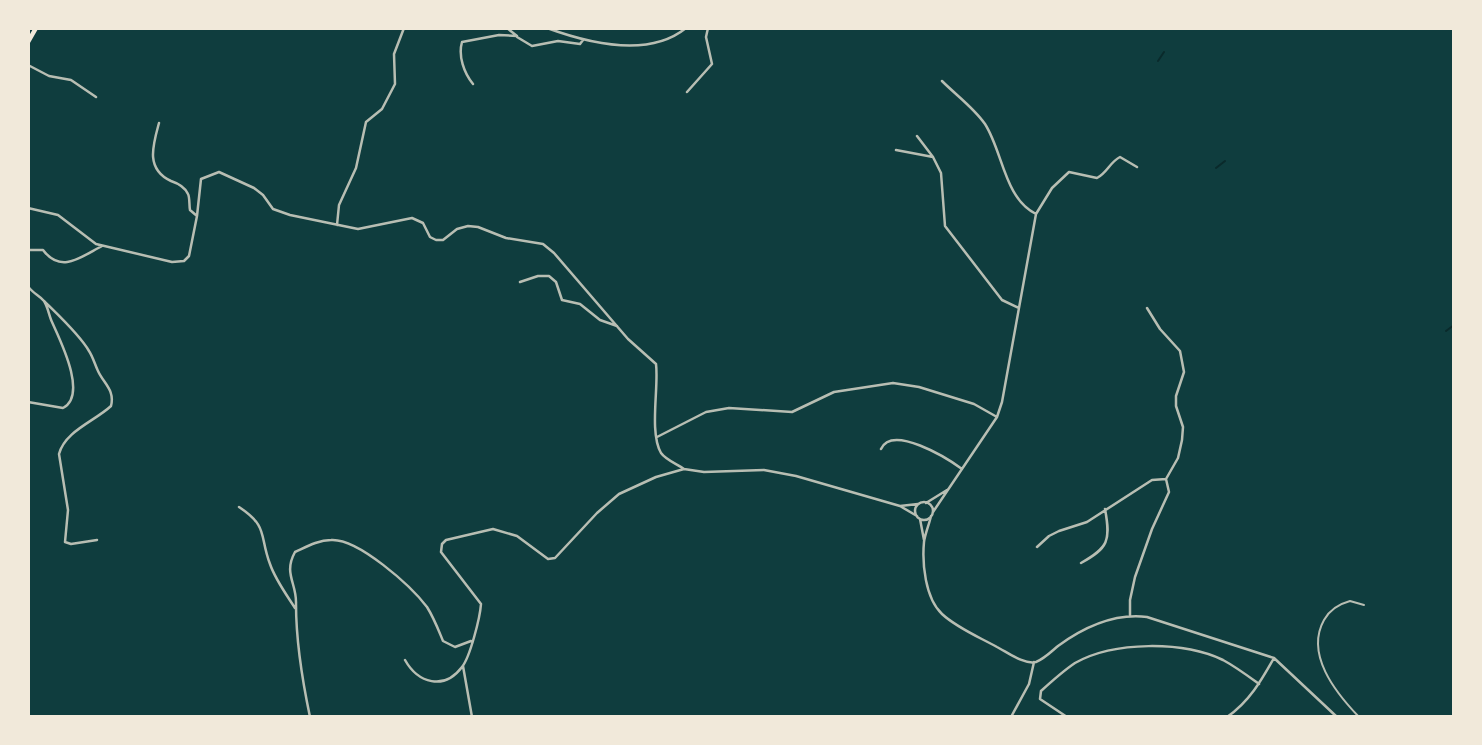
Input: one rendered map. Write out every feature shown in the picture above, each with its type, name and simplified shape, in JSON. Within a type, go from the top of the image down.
[{"type":"main road","points":[[28,42],[36,28]]},
{"type":"street","points":[[337,225],[339,205],[356,168],[366,122],[382,109],[395,84],[394,54],[404,28]]},
{"type":"street","points":[[507,28],[532,46],[558,41],[580,44],[583,40]]},
{"type":"street","points":[[547,28],[599,43],[653,44],[668,40],[686,28]]},
{"type":"street","points":[[687,92],[711,67],[712,59],[706,37],[708,28]]},
{"type":"street","points":[[473,84],[461,58],[462,42],[499,35],[517,36]]},
{"type":"street","points":[[28,65],[49,76],[71,80],[96,97]]},
{"type":"street","points":[[942,81],[984,121],[1015,195],[1036,214]]},
{"type":"street","points":[[159,123],[151,153],[155,166],[162,177],[186,191],[189,195],[190,210],[197,216]]},
{"type":"street","points":[[917,136],[941,173],[945,226],[1002,300],[1019,308]]},
{"type":"street","points":[[895,150],[933,157]]},
{"type":"street","points":[[28,208],[58,215],[90,241],[102,246],[172,262],[184,261],[189,256],[201,179],[219,172],[254,188],[279,212],[337,225],[358,229],[412,218],[423,223],[430,237],[436,240],[443,240],[457,229],[468,226],[478,227],[506,239],[543,244],[628,339],[656,364],[655,419],[662,454],[684,469],[704,472],[764,470],[796,476],[900,506],[926,520],[997,417],[1004,393],[1036,214],[1052,188],[1069,172],[1097,178],[1113,160],[1120,157],[1137,167]]},
{"type":"street","points":[[28,250],[43,250],[50,259],[62,263],[89,255],[102,246]]},
{"type":"street","points":[[520,282],[542,275],[549,276],[556,282],[562,300],[580,304],[600,320],[617,326]]},
{"type":"street","points":[[28,286],[32,293],[68,324],[89,349],[99,373],[110,387],[111,406],[71,436],[61,446],[59,454],[68,510],[65,542],[71,544],[96,540]]},
{"type":"street","points":[[28,402],[63,408],[71,401],[73,390],[66,350],[44,302]]},
{"type":"street","points":[[1130,615],[1135,577],[1169,492],[1166,480],[1181,451],[1182,427],[1176,406],[1176,396],[1184,372],[1180,351],[1160,329],[1147,308]]},
{"type":"street","points":[[657,437],[706,412],[729,408],[792,412],[834,392],[893,383],[919,387],[974,404],[997,417]]},
{"type":"street","points":[[881,449],[892,439],[902,441],[938,453],[962,469]]},
{"type":"street","points":[[472,717],[463,666],[481,604],[441,552],[442,544],[446,540],[493,529],[517,536],[548,559],[555,558],[597,513],[619,494],[684,469]]},
{"type":"street","points":[[1037,547],[1049,536],[1087,522],[1152,480],[1166,480]]},
{"type":"street","points":[[948,490],[916,508],[924,540],[925,574],[929,591],[941,613],[1006,652],[1034,662]]},
{"type":"street","points":[[900,506],[924,503],[931,506],[932,514],[924,540]]},
{"type":"street","points":[[239,507],[259,523],[270,566],[295,609]]},
{"type":"street","points":[[1081,564],[1101,551],[1106,544],[1105,509]]},
{"type":"street","points":[[310,717],[300,672],[295,609],[297,603],[289,572],[290,561],[295,552],[329,539],[341,540],[365,551],[414,592],[436,622],[443,641],[455,647],[471,641]]},
{"type":"street","points":[[1011,717],[1029,684],[1034,662],[1096,624],[1130,615],[1158,620],[1274,658],[1337,717]]},
{"type":"street","points":[[1067,717],[1040,699],[1041,691],[1076,663],[1116,649],[1144,646],[1202,653],[1222,660],[1259,684]]},
{"type":"street","points":[[1227,717],[1245,702],[1274,658]]},
{"type":"street","points":[[405,660],[415,673],[430,682],[447,681],[463,666]]},
{"type":"lane","points":[[1359,717],[1331,682],[1317,645],[1322,624],[1334,607],[1350,601],[1364,605]]},
{"type":"waterway","points":[[1158,61],[1164,52]]},
{"type":"waterway","points":[[1216,168],[1225,161]]},
{"type":"waterway","points":[[1446,331],[1454,325]]}]
